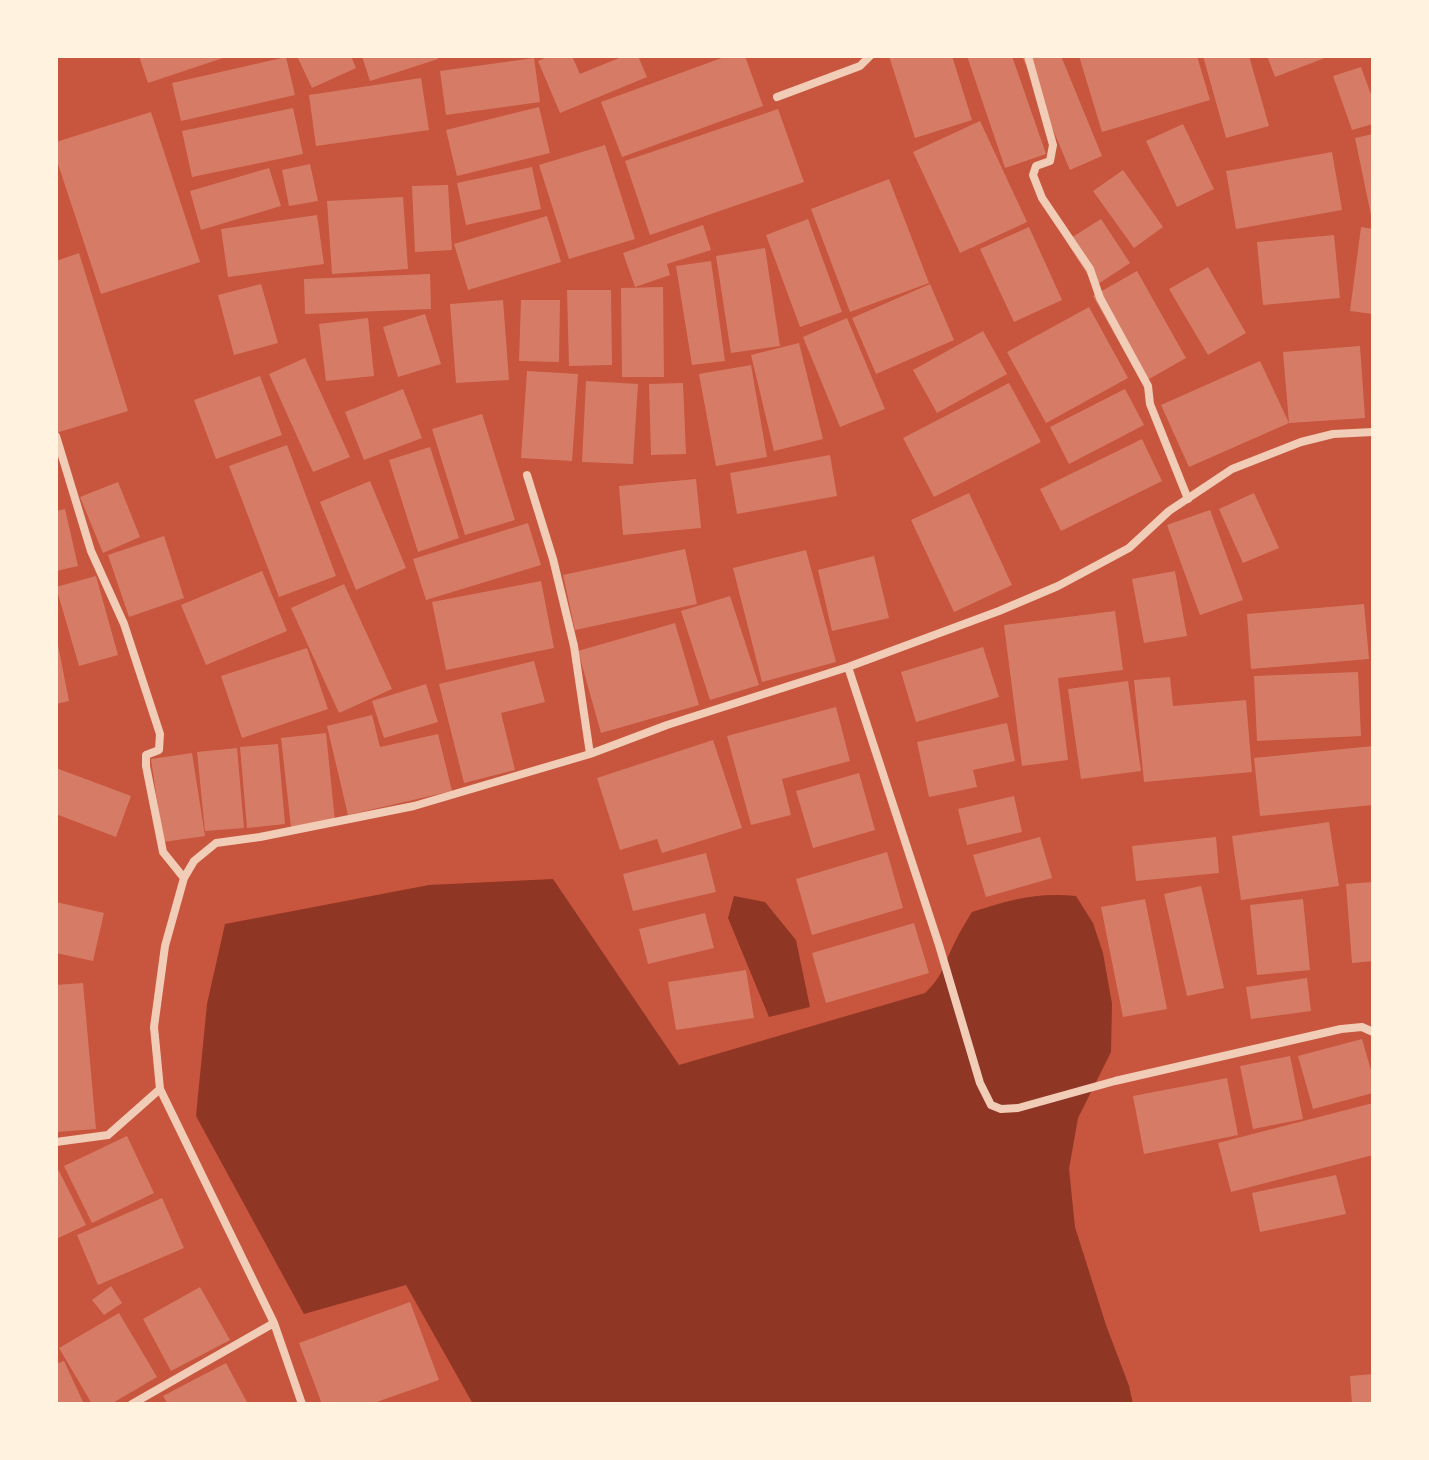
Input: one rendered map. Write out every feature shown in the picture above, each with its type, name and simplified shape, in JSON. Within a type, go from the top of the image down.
[{"type":"street","points":[[777,97],[860,66],[870,56]]},
{"type":"street","points":[[1028,56],[1053,145],[1050,161],[1036,166],[1033,175],[1035,183],[1090,269],[1100,298],[1148,386],[1150,404],[1188,499]]},
{"type":"street","points":[[302,1404],[274,1323],[160,1089],[154,1027],[165,946],[184,878],[194,861],[216,843],[414,806],[590,754],[667,725],[848,667],[1058,586],[1129,548],[1169,511],[1232,469],[1301,442],[1333,434],[1373,432]]},
{"type":"street","points":[[56,436],[91,551],[124,624],[160,734],[159,750],[146,755],[146,766],[163,852],[184,878]]},
{"type":"street","points":[[527,475],[553,559],[574,646],[590,754]]},
{"type":"street","points":[[848,667],[939,945],[980,1083],[991,1105],[1001,1109],[1018,1108],[1115,1081],[1341,1029],[1362,1027],[1373,1032]]},
{"type":"street","points":[[56,1142],[108,1135],[160,1089]]},
{"type":"street","points":[[132,1404],[274,1323]]},
{"type":"shaded area","points":[[553,879],[679,1065],[925,993],[940,974],[972,912],[1023,898],[1076,896],[1093,923],[1103,953],[1112,1004],[1111,1052],[1078,1118],[1069,1169],[1075,1227],[1133,1404],[473,1404],[406,1285],[304,1314],[196,1116],[207,1004],[225,924],[429,885]]},
{"type":"shaded area","points":[[734,896],[765,902],[796,940],[810,1007],[769,1017],[728,918]]},
{"type":"building","points":[[139,56],[226,56],[226,57],[148,83]]},
{"type":"building","points":[[297,56],[351,56],[356,68],[312,88]]},
{"type":"building","points":[[362,56],[437,56],[438,59],[370,81]]},
{"type":"building","points":[[550,56],[572,56],[580,74],[624,56],[638,56],[647,77],[560,113],[538,61]]},
{"type":"building","points":[[727,56],[745,56],[763,106],[622,157],[601,102]]},
{"type":"building","points":[[889,56],[952,56],[972,120],[915,138]]},
{"type":"building","points":[[967,56],[1012,56],[1046,154],[1005,168]]},
{"type":"building","points":[[1022,56],[1061,56],[1102,156],[1070,170]]},
{"type":"building","points":[[1079,56],[1197,56],[1210,100],[1102,132]]},
{"type":"building","points":[[1203,56],[1249,56],[1269,126],[1226,138]]},
{"type":"building","points":[[1267,56],[1330,56],[1275,77]]},
{"type":"building","points":[[286,57],[295,95],[181,121],[172,83]]},
{"type":"building","points":[[534,58],[540,102],[446,115],[440,71]]},
{"type":"building","points":[[1361,67],[1373,100],[1373,124],[1352,130],[1333,76]]},
{"type":"building","points":[[421,78],[429,130],[316,146],[309,95]]},
{"type":"building","points":[[539,107],[550,153],[457,176],[446,130]]},
{"type":"building","points":[[293,108],[303,154],[192,177],[182,131]]},
{"type":"building","points":[[778,109],[804,182],[650,235],[625,161]]},
{"type":"building","points":[[151,112],[200,262],[101,294],[56,158],[56,142]]},
{"type":"building","points":[[980,121],[1027,222],[960,253],[913,152]]},
{"type":"building","points":[[1183,124],[1214,189],[1177,207],[1146,141]]},
{"type":"building","points":[[1373,134],[1373,220],[1372,220],[1355,138]]},
{"type":"building","points":[[605,145],[635,239],[569,259],[539,165]]},
{"type":"building","points":[[1332,152],[1342,210],[1236,229],[1226,171]]},
{"type":"building","points":[[310,164],[318,201],[289,206],[282,170]]},
{"type":"building","points":[[532,167],[541,209],[466,225],[457,183]]},
{"type":"building","points":[[269,168],[281,206],[201,230],[190,191]]},
{"type":"building","points":[[1123,170],[1163,227],[1134,248],[1093,191]]},
{"type":"building","points":[[889,179],[929,283],[850,312],[811,209]]},
{"type":"building","points":[[448,185],[452,250],[415,252],[412,186]]},
{"type":"building","points":[[403,197],[408,269],[332,274],[327,201]]},
{"type":"building","points":[[317,215],[324,264],[228,277],[221,229]]},
{"type":"building","points":[[547,216],[561,262],[468,290],[454,244]]},
{"type":"building","points":[[808,219],[842,312],[800,327],[766,235]]},
{"type":"building","points":[[1101,219],[1130,263],[1095,286],[1066,241]]},
{"type":"building","points":[[703,225],[711,250],[667,264],[670,275],[635,287],[623,253]]},
{"type":"building","points":[[1029,227],[1062,300],[1014,322],[980,249]]},
{"type":"building","points":[[1361,227],[1373,229],[1373,314],[1350,311]]},
{"type":"building","points":[[1334,235],[1340,298],[1263,305],[1257,242]]},
{"type":"building","points":[[765,248],[780,346],[731,353],[716,256]]},
{"type":"building","points":[[79,253],[128,411],[56,433],[56,261]]},
{"type":"building","points":[[711,261],[725,361],[692,365],[676,266]]},
{"type":"building","points":[[1208,267],[1246,333],[1208,355],[1169,289]]},
{"type":"building","points":[[1137,271],[1186,358],[1142,383],[1093,296]]},
{"type":"building","points":[[430,274],[431,309],[305,314],[304,279]]},
{"type":"building","points":[[261,284],[278,343],[234,355],[218,295]]},
{"type":"building","points":[[930,284],[954,340],[876,374],[852,318]]},
{"type":"building","points":[[663,287],[664,377],[622,377],[621,288]]},
{"type":"building","points":[[567,290],[611,290],[612,365],[569,366]]},
{"type":"building","points":[[503,300],[509,380],[456,383],[450,304]]},
{"type":"building","points":[[521,300],[560,300],[559,362],[519,361]]},
{"type":"building","points":[[1089,307],[1128,378],[1046,423],[1007,352]]},
{"type":"building","points":[[425,314],[441,364],[398,377],[383,327]]},
{"type":"building","points":[[368,318],[374,376],[326,381],[319,324]]},
{"type":"building","points":[[847,318],[885,409],[840,427],[803,337]]},
{"type":"building","points":[[983,331],[1007,374],[937,413],[913,370]]},
{"type":"building","points":[[799,343],[823,439],[774,451],[751,355]]},
{"type":"building","points":[[1360,346],[1365,418],[1289,423],[1283,352]]},
{"type":"building","points":[[305,358],[350,457],[313,472],[269,374]]},
{"type":"building","points":[[1260,361],[1289,423],[1189,467],[1161,405]]},
{"type":"building","points":[[751,365],[767,457],[716,466],[699,374]]},
{"type":"building","points":[[527,371],[578,374],[572,461],[521,458]]},
{"type":"building","points":[[260,376],[282,435],[216,459],[194,400]]},
{"type":"building","points":[[586,381],[638,384],[633,464],[582,462]]},
{"type":"building","points":[[683,383],[686,454],[651,455],[649,384]]},
{"type":"building","points":[[1009,383],[1041,442],[934,497],[903,438]]},
{"type":"building","points":[[403,389],[422,438],[364,460],[345,412]]},
{"type":"building","points":[[1125,389],[1144,425],[1069,464],[1050,427]]},
{"type":"building","points":[[482,414],[515,520],[465,535],[432,429]]},
{"type":"building","points":[[1142,439],[1162,481],[1061,531],[1040,489]]},
{"type":"building","points":[[287,445],[336,576],[279,597],[229,466]]},
{"type":"building","points":[[430,447],[459,538],[418,552],[389,460]]},
{"type":"building","points":[[830,455],[837,496],[737,514],[730,473]]},
{"type":"building","points":[[696,479],[701,528],[623,535],[619,486]]},
{"type":"building","points":[[370,481],[406,568],[356,590],[320,502]]},
{"type":"building","points":[[118,482],[140,537],[103,553],[80,497]]},
{"type":"building","points":[[969,493],[1012,585],[954,612],[911,520]]},
{"type":"building","points":[[1254,493],[1279,548],[1243,563],[1219,509]]},
{"type":"building","points":[[65,509],[78,566],[56,571],[56,511]]},
{"type":"building","points":[[1210,510],[1243,600],[1200,615],[1167,525]]},
{"type":"building","points":[[528,523],[541,565],[426,600],[413,559]]},
{"type":"building","points":[[164,536],[184,598],[129,617],[108,555]]},
{"type":"building","points":[[685,549],[697,604],[575,630],[563,575]]},
{"type":"building","points":[[806,550],[836,662],[762,682],[733,568]]},
{"type":"building","points":[[874,556],[889,618],[832,631],[818,570]]},
{"type":"building","points":[[262,571],[287,631],[206,665],[181,605]]},
{"type":"building","points":[[1175,571],[1187,636],[1144,643],[1132,579]]},
{"type":"building","points":[[96,576],[118,655],[79,666],[56,587]]},
{"type":"building","points":[[541,581],[554,648],[446,670],[432,602]]},
{"type":"building","points":[[344,584],[392,689],[339,713],[291,608]]},
{"type":"building","points":[[730,596],[759,685],[710,700],[681,611]]},
{"type":"building","points":[[1364,604],[1369,659],[1251,669],[1247,614]]},
{"type":"building","points":[[1115,611],[1123,670],[1058,678],[1068,760],[1022,766],[1004,625]]},
{"type":"building","points":[[675,623],[699,705],[601,733],[578,651]]},
{"type":"building","points":[[56,635],[69,701],[56,704]]},
{"type":"building","points":[[983,647],[999,697],[916,722],[901,672]]},
{"type":"building","points":[[307,648],[328,709],[242,738],[221,676]]},
{"type":"building","points":[[534,661],[545,702],[501,713],[515,770],[464,783],[439,684]]},
{"type":"building","points":[[1358,672],[1361,736],[1257,741],[1254,676]]},
{"type":"building","points":[[1170,677],[1173,706],[1246,700],[1252,772],[1144,782],[1134,680]]},
{"type":"building","points":[[1128,681],[1141,771],[1081,779],[1068,689]]},
{"type":"building","points":[[426,684],[438,722],[384,738],[372,701]]},
{"type":"building","points":[[836,707],[850,761],[782,779],[791,815],[751,825],[727,736]]},
{"type":"building","points":[[372,715],[380,747],[438,734],[452,791],[348,815],[327,726]]},
{"type":"building","points":[[1007,723],[1015,761],[973,770],[977,787],[929,797],[917,742]]},
{"type":"building","points":[[326,733],[335,821],[291,827],[281,738]]},
{"type":"building","points":[[713,740],[742,828],[662,853],[657,839],[620,850],[597,778]]},
{"type":"building","points":[[278,744],[285,824],[247,828],[240,747]]},
{"type":"building","points":[[1373,746],[1373,805],[1260,816],[1254,758]]},
{"type":"building","points":[[237,748],[244,828],[205,831],[197,752]]},
{"type":"building","points":[[192,753],[205,836],[163,842],[151,759]]},
{"type":"building","points":[[56,768],[131,796],[116,837],[56,814]]},
{"type":"building","points":[[859,773],[875,830],[813,848],[796,791]]},
{"type":"building","points":[[1014,796],[1022,832],[967,845],[958,809]]},
{"type":"building","points":[[1329,822],[1339,886],[1241,900],[1232,836]]},
{"type":"building","points":[[1040,837],[1052,878],[986,897],[973,855]]},
{"type":"building","points":[[1216,837],[1219,873],[1136,881],[1132,846]]},
{"type":"building","points":[[887,852],[903,908],[812,935],[796,879]]},
{"type":"building","points":[[706,853],[716,892],[633,911],[623,874]]},
{"type":"building","points":[[1373,882],[1373,961],[1352,963],[1346,884]]},
{"type":"building","points":[[1201,886],[1224,988],[1187,996],[1164,894]]},
{"type":"building","points":[[1145,899],[1167,1009],[1123,1017],[1101,907]]},
{"type":"building","points":[[1303,899],[1310,970],[1257,975],[1250,905]]},
{"type":"building","points":[[56,902],[104,913],[93,961],[56,953]]},
{"type":"building","points":[[705,913],[714,948],[648,964],[639,929]]},
{"type":"building","points":[[914,923],[929,973],[826,1003],[812,953]]},
{"type":"building","points":[[746,970],[754,1018],[676,1030],[668,982]]},
{"type":"building","points":[[1307,978],[1311,1011],[1251,1019],[1246,987]]},
{"type":"building","points":[[83,983],[96,1129],[56,1132],[56,985]]},
{"type":"building","points":[[1362,1039],[1373,1077],[1373,1093],[1313,1109],[1298,1056]]},
{"type":"building","points":[[1290,1056],[1303,1119],[1253,1129],[1240,1066]]},
{"type":"building","points":[[1227,1078],[1238,1135],[1144,1154],[1133,1096]]},
{"type":"building","points":[[1373,1103],[1373,1155],[1231,1192],[1218,1143]]},
{"type":"building","points":[[127,1136],[154,1193],[92,1223],[64,1166]]},
{"type":"building","points":[[56,1165],[86,1225],[56,1239]]},
{"type":"building","points":[[1336,1175],[1346,1214],[1260,1232],[1252,1193]]},
{"type":"building","points":[[162,1198],[184,1248],[98,1285],[77,1235]]},
{"type":"building","points":[[111,1286],[122,1303],[104,1315],[92,1300]]},
{"type":"building","points":[[200,1287],[230,1340],[171,1371],[143,1319]]},
{"type":"building","points":[[410,1302],[439,1380],[371,1404],[322,1404],[299,1343]]},
{"type":"building","points":[[119,1313],[157,1377],[111,1404],[92,1404],[59,1348]]},
{"type":"building","points":[[64,1361],[84,1404],[56,1404],[56,1364]]},
{"type":"building","points":[[226,1363],[248,1404],[168,1404],[163,1396]]},
{"type":"building","points":[[1373,1374],[1373,1404],[1352,1404],[1350,1376]]}]
